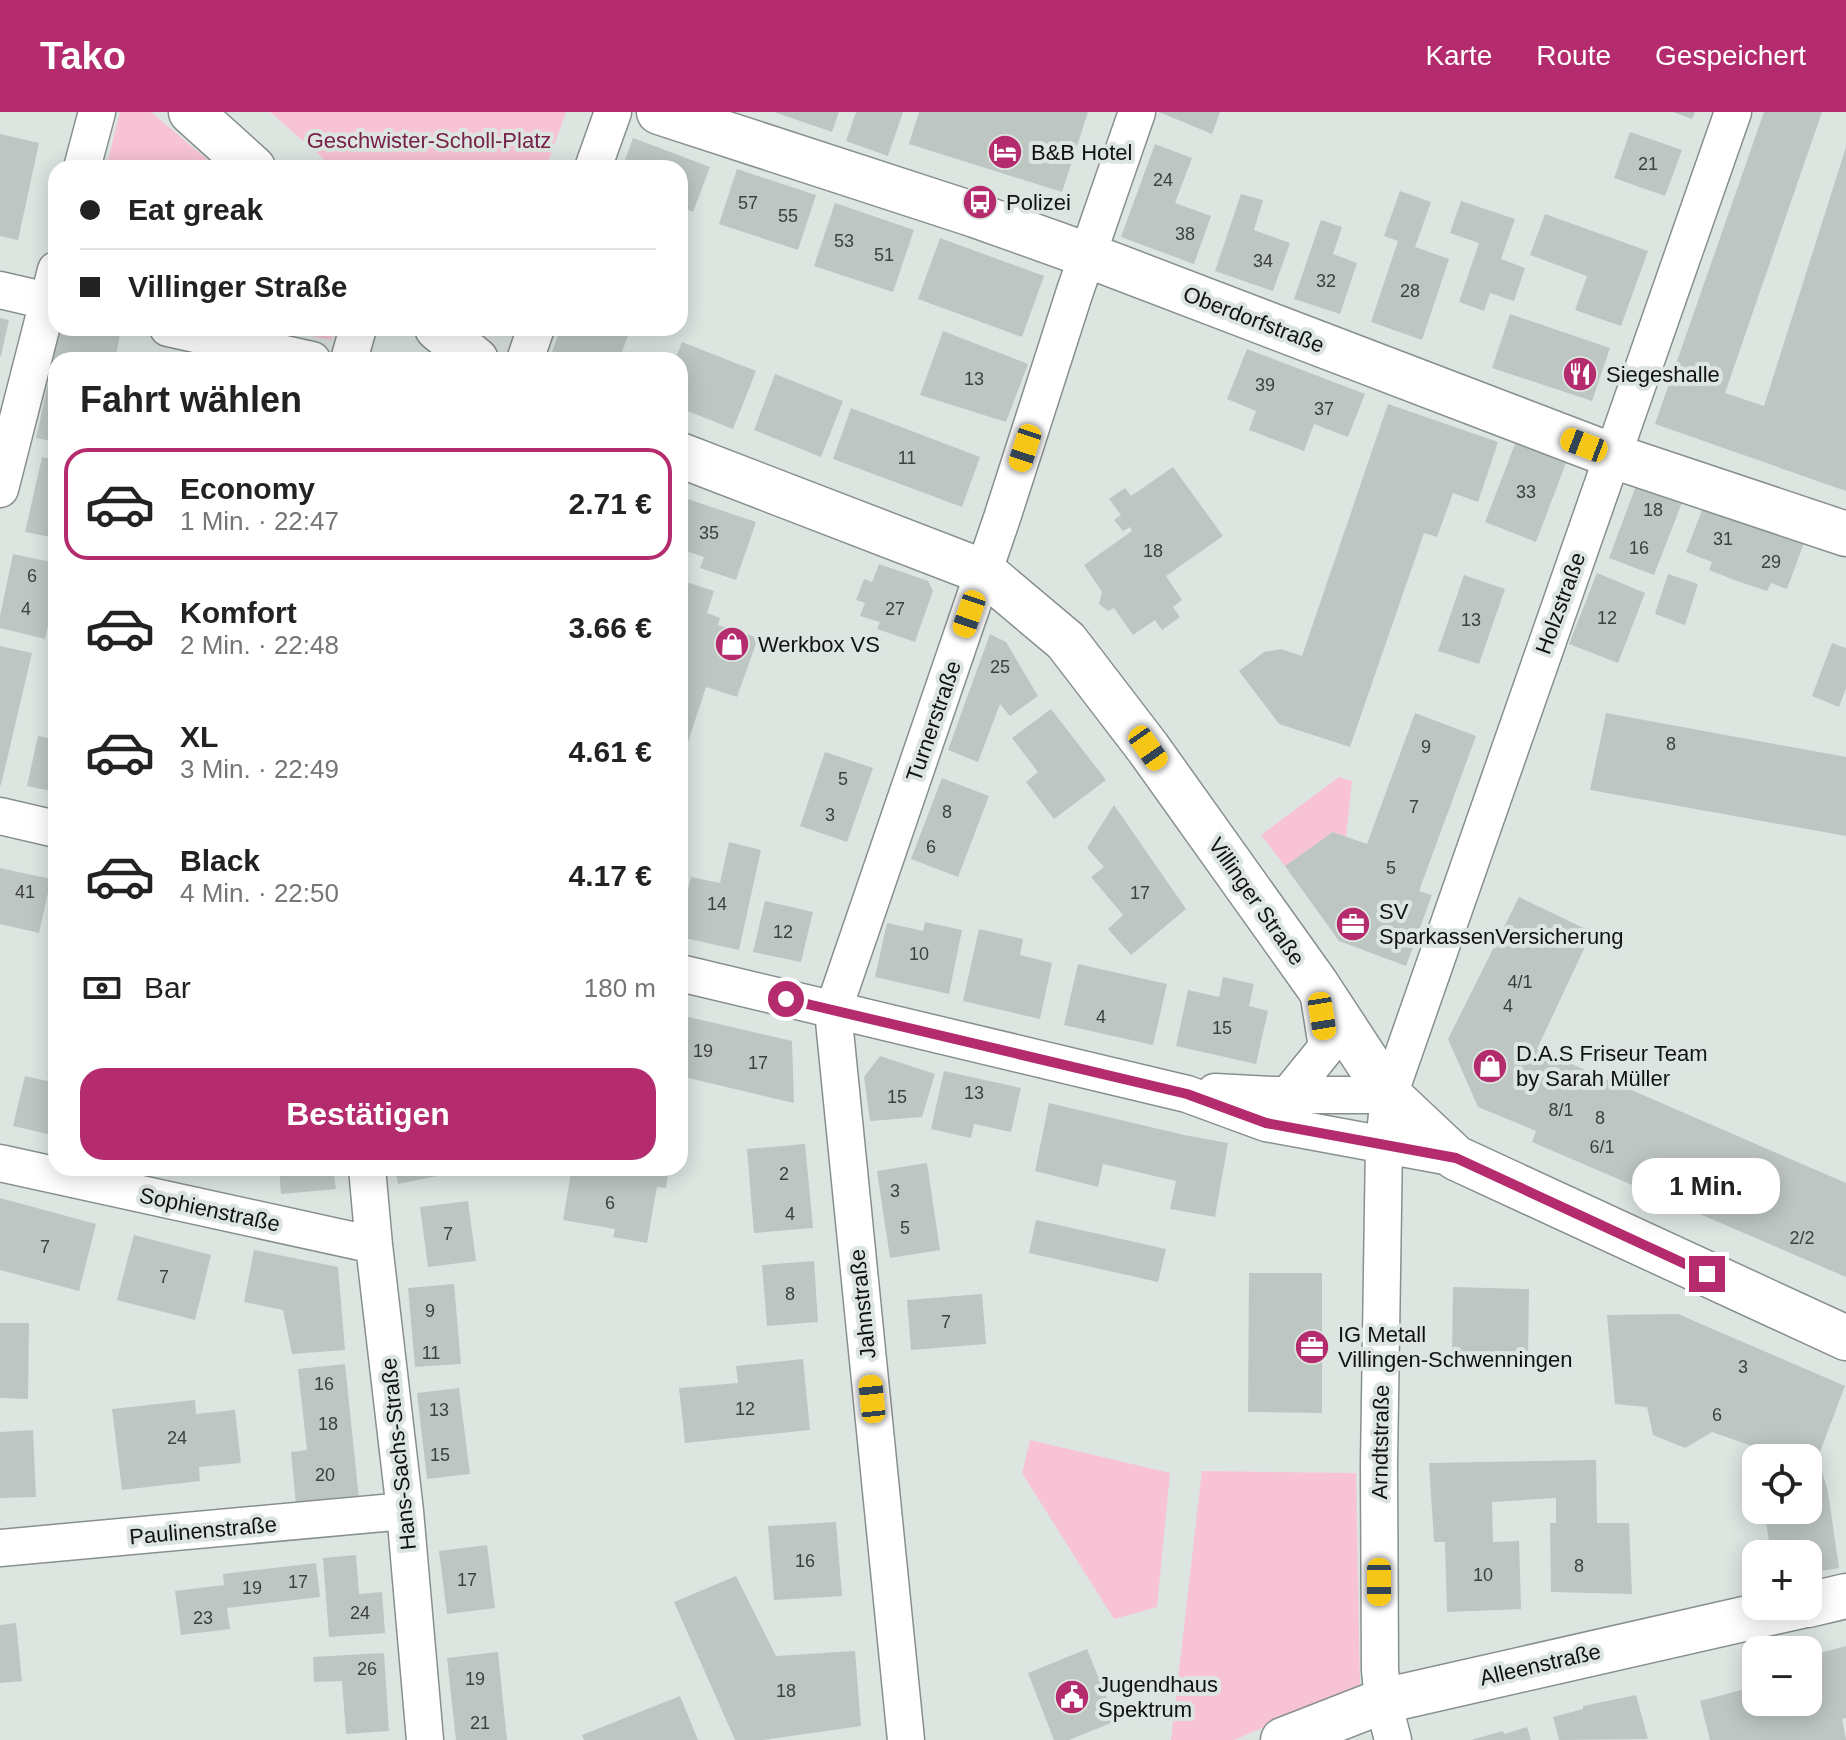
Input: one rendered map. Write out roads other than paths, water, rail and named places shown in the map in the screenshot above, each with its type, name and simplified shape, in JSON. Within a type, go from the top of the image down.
[{"type":"main road","points":[[191,112],[244,160]]},
{"type":"main road","name":"Oberdorfstraße","points":[[659,112],[975,215],[1613,456],[1846,534]]},
{"type":"main road","points":[[447,336],[466,352]]},
{"type":"main road","name":"Villinger Straße","points":[[688,458],[984,572],[1066,641],[1148,748],[1317,985],[1389,1095],[1456,1158],[1846,1338]]},
{"type":"main road","points":[[1822,1602],[1846,1596]]},
{"type":"main road","name":"Alleenstraße","points":[[1283,1740],[1388,1720],[1750,1620]]},
{"type":"street","points":[[84,160],[97,112]]},
{"type":"street","points":[[596,160],[613,112]]},
{"type":"street","name":"Turnerstraße","points":[[833,1011],[984,572],[1137,112]]},
{"type":"street","name":"Holzstraße","points":[[1389,1095],[1733,112]]},
{"type":"street","points":[[0,290],[48,291]]},
{"type":"street","points":[[0,489],[48,310]]},
{"type":"street","points":[[204,336],[276,352]]},
{"type":"street","points":[[0,816],[48,827]]},
{"type":"street","points":[[688,975],[1187,1094],[1266,1123],[1456,1158]]},
{"type":"street","points":[[1288,1095],[1327,1047],[1317,985]]},
{"type":"street","name":"Jahnstraße","points":[[833,1011],[906,1740]]},
{"type":"street","points":[[1187,1094],[1389,1095]]},
{"type":"street","name":"Arndtstraße","points":[[1388,1720],[1380,1670],[1379,1464],[1384,1144],[1389,1095]]},
{"type":"street","name":"Sophienstraße","points":[[0,1163],[48,1174]]},
{"type":"street","name":"Sophienstraße","points":[[59,1176],[374,1245]]},
{"type":"street","name":"Hans-Sachs-Straße","points":[[368,1176],[405,1511],[425,1740]]},
{"type":"street","name":"Paulinenstraße","points":[[0,1548],[405,1511]]},
{"type":"place","name":"B&B Hotel","points":[[1005,152]]},
{"type":"place","name":"Polizei","points":[[980,202]]},
{"type":"place","name":"Siegeshalle","points":[[1580,374]]},
{"type":"place","name":"Werkbox VS","points":[[732,644]]},
{"type":"place","name":"SV SparkassenVersicherung","points":[[1353,924]]},
{"type":"place","name":"D.A.S Friseur Team by Sarah Müller","points":[[1490,1066]]},
{"type":"place","name":"IG Metall Villingen-Schwenningen","points":[[1312,1347]]},
{"type":"place","name":"Jugendhaus Spektrum","points":[[1072,1697]]},
{"type":"park label","name":"Geschwister-Scholl-Platz","points":[[429,140]]}]
